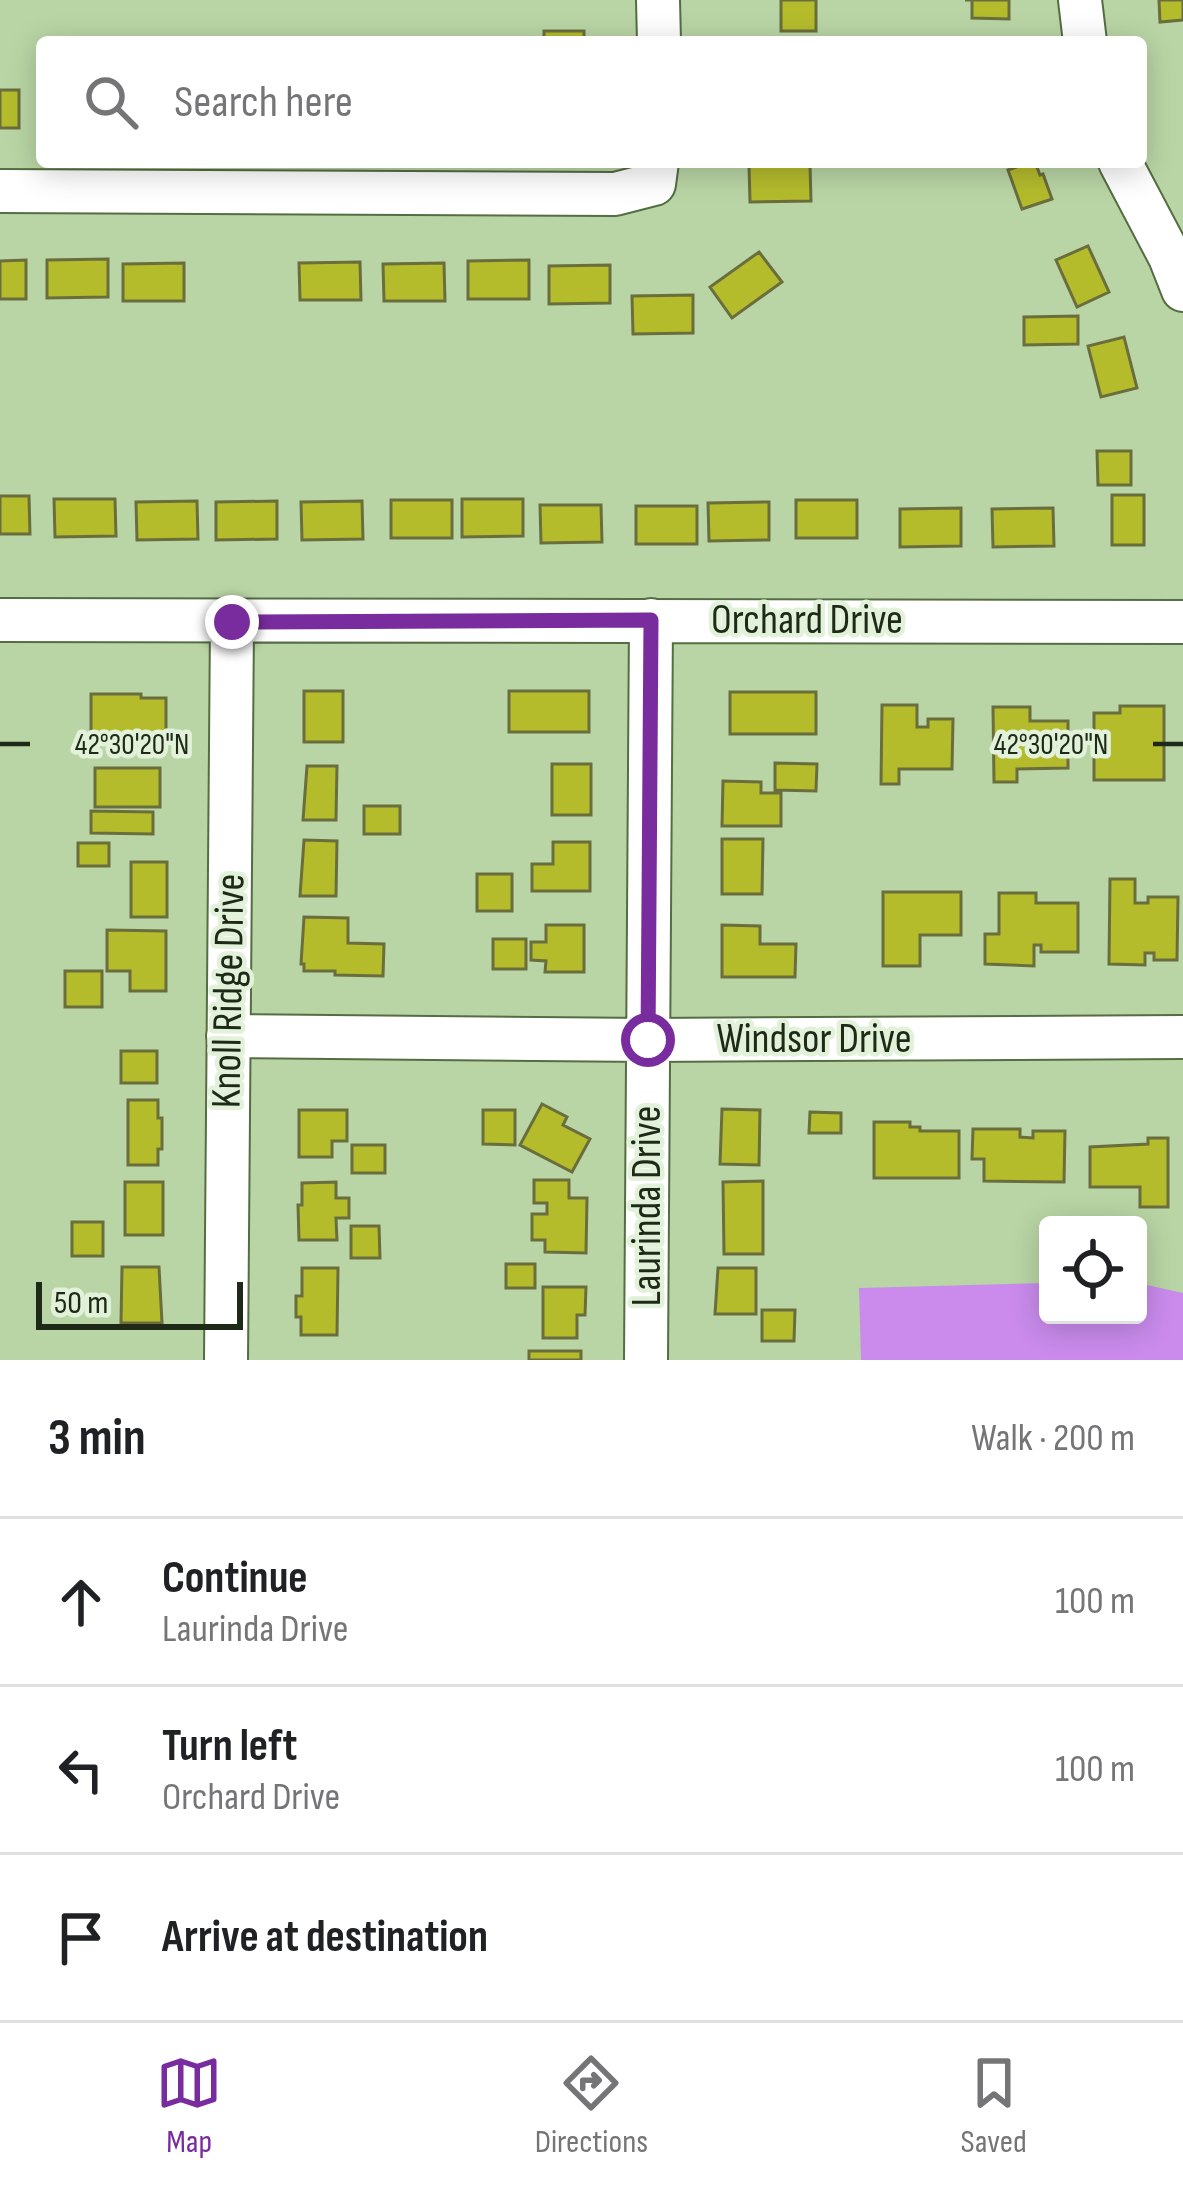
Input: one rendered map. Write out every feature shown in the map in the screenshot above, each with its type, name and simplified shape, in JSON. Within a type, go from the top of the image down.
[{"type":"street","points":[[658,0],[658,36]]},
{"type":"street","points":[[1080,0],[1084,36]]},
{"type":"street","points":[[0,191],[616,194],[654,184],[656,168]]},
{"type":"street","points":[[1123,168],[1183,290]]},
{"type":"street","name":"Orchard Drive","points":[[0,620],[1183,622]]},
{"type":"street","name":"Laurinda Drive","points":[[646,1360],[651,620]]},
{"type":"street","name":"Knoll Ridge Drive","points":[[226,1360],[232,622]]},
{"type":"street","name":"Windsor Drive","points":[[228,1036],[1183,1037]]},
{"type":"shaded area","points":[[1039,1283],[1039,1324],[1147,1324],[1147,1285],[1183,1293],[1183,1360],[861,1360],[859,1288]]},
{"type":"building","points":[[781,0],[816,0],[816,31],[781,31]]},
{"type":"building","points":[[972,0],[1009,0],[1009,19],[972,18]]},
{"type":"building","points":[[1159,0],[1183,0],[1183,20],[1160,22]]},
{"type":"building","points":[[544,31],[584,31],[584,36],[544,36]]},
{"type":"building","points":[[0,90],[19,90],[19,128],[0,128]]},
{"type":"building","points":[[749,168],[810,168],[811,201],[750,202]]},
{"type":"building","points":[[1037,168],[1052,199],[1022,209],[1008,170]]},
{"type":"building","points":[[1088,246],[1109,292],[1077,307],[1056,260]]},
{"type":"building","points":[[759,252],[782,282],[732,318],[710,287]]},
{"type":"building","points":[[108,259],[108,297],[47,298],[47,260]]},
{"type":"building","points":[[26,260],[26,299],[0,299],[0,261]]},
{"type":"building","points":[[529,260],[529,299],[468,299],[468,261]]},
{"type":"building","points":[[360,262],[361,300],[300,300],[299,263]]},
{"type":"building","points":[[184,263],[184,301],[123,301],[123,264]]},
{"type":"building","points":[[444,263],[445,301],[384,301],[383,264]]},
{"type":"building","points":[[610,265],[610,303],[549,304],[549,266]]},
{"type":"building","points":[[693,295],[693,333],[633,334],[632,296]]},
{"type":"building","points":[[1078,316],[1078,344],[1024,345],[1024,317]]},
{"type":"building","points":[[1124,337],[1137,388],[1101,397],[1088,346]]},
{"type":"building","points":[[1097,451],[1131,451],[1131,485],[1098,485]]},
{"type":"building","points":[[1112,495],[1144,495],[1144,545],[1112,545]]},
{"type":"building","points":[[0,496],[29,496],[30,534],[0,534]]},
{"type":"building","points":[[54,499],[115,499],[116,536],[55,537]]},
{"type":"building","points":[[462,499],[523,499],[523,536],[462,537]]},
{"type":"building","points":[[391,500],[452,500],[452,538],[391,538]]},
{"type":"building","points":[[796,500],[857,500],[857,538],[796,538]]},
{"type":"building","points":[[197,501],[198,539],[137,540],[136,502]]},
{"type":"building","points":[[277,501],[277,539],[216,540],[216,502]]},
{"type":"building","points":[[362,501],[363,539],[302,540],[301,502]]},
{"type":"building","points":[[769,502],[769,540],[709,541],[708,503]]},
{"type":"building","points":[[540,505],[601,505],[602,542],[541,543]]},
{"type":"building","points":[[636,506],[697,506],[697,544],[636,544]]},
{"type":"building","points":[[961,508],[961,546],[900,547],[900,509]]},
{"type":"building","points":[[1053,508],[1054,546],[993,547],[992,509]]},
{"type":"building","points":[[304,691],[343,691],[343,742],[304,742]]},
{"type":"building","points":[[509,691],[589,691],[589,732],[509,732]]},
{"type":"building","points":[[730,692],[816,692],[816,734],[730,734]]},
{"type":"building","points":[[91,694],[166,698],[166,735],[91,735]]},
{"type":"building","points":[[882,705],[917,705],[917,727],[928,727],[928,719],[953,719],[952,769],[899,769],[899,784],[881,784]]},
{"type":"building","points":[[1120,706],[1164,706],[1164,780],[1094,780],[1094,713],[1120,713]]},
{"type":"building","points":[[993,707],[1030,707],[1030,721],[1068,721],[1068,768],[1017,769],[1017,782],[994,782]]},
{"type":"building","points":[[775,763],[817,764],[816,791],[775,790]]},
{"type":"building","points":[[552,764],[591,764],[591,815],[552,815]]},
{"type":"building","points":[[307,766],[337,766],[336,820],[303,820]]},
{"type":"building","points":[[95,768],[160,768],[160,807],[95,807]]},
{"type":"building","points":[[723,781],[761,782],[761,793],[781,793],[781,826],[722,826]]},
{"type":"building","points":[[364,806],[400,806],[400,834],[364,834]]},
{"type":"building","points":[[91,811],[153,812],[153,834],[91,833]]},
{"type":"building","points":[[722,839],[763,839],[762,894],[722,894]]},
{"type":"building","points":[[304,840],[337,841],[336,896],[300,896]]},
{"type":"building","points":[[553,842],[590,842],[590,891],[532,891],[532,864],[553,864]]},
{"type":"building","points":[[78,843],[109,843],[109,866],[78,866]]},
{"type":"building","points":[[131,862],[167,862],[167,917],[131,917]]},
{"type":"building","points":[[477,874],[512,874],[512,911],[477,911]]},
{"type":"building","points":[[1110,879],[1135,879],[1135,903],[1148,903],[1148,897],[1178,897],[1177,960],[1154,960],[1154,953],[1145,953],[1145,965],[1109,964]]},
{"type":"building","points":[[883,892],[961,892],[961,935],[920,935],[920,966],[883,966]]},
{"type":"building","points":[[999,893],[1036,893],[1036,903],[1078,903],[1078,952],[1041,952],[1041,945],[1034,945],[1034,966],[985,964],[985,934],[999,934]]},
{"type":"building","points":[[304,917],[348,918],[348,943],[384,944],[383,976],[304,971]]},
{"type":"building","points":[[546,925],[584,925],[584,972],[545,972],[546,961],[531,960],[531,942],[546,942]]},
{"type":"building","points":[[722,925],[760,926],[760,944],[796,944],[795,977],[722,977]]},
{"type":"building","points":[[107,930],[166,931],[166,991],[130,991],[130,971],[107,971]]},
{"type":"building","points":[[493,939],[526,939],[526,969],[493,969]]},
{"type":"building","points":[[65,971],[102,971],[102,1007],[65,1007]]},
{"type":"building","points":[[121,1051],[157,1051],[157,1083],[121,1083]]},
{"type":"building","points":[[128,1100],[158,1100],[162,1149],[158,1149],[158,1165],[128,1165]]},
{"type":"building","points":[[542,1104],[567,1117],[563,1125],[590,1139],[572,1172],[520,1145]]},
{"type":"building","points":[[722,1109],[760,1110],[759,1165],[720,1164]]},
{"type":"building","points":[[299,1110],[347,1110],[347,1141],[332,1141],[332,1157],[299,1157]]},
{"type":"building","points":[[483,1110],[515,1110],[515,1145],[483,1144]]},
{"type":"building","points":[[810,1112],[841,1113],[841,1133],[809,1133]]},
{"type":"building","points":[[874,1122],[910,1122],[910,1127],[920,1127],[920,1131],[959,1131],[959,1178],[874,1178]]},
{"type":"building","points":[[973,1129],[1020,1129],[1020,1137],[1033,1138],[1033,1131],[1065,1131],[1064,1182],[984,1181],[984,1159],[972,1159]]},
{"type":"building","points":[[1148,1138],[1168,1138],[1168,1207],[1140,1207],[1140,1187],[1090,1187],[1090,1147],[1148,1144]]},
{"type":"building","points":[[352,1145],[385,1145],[385,1173],[352,1173]]},
{"type":"building","points":[[534,1180],[569,1180],[569,1198],[587,1198],[586,1253],[545,1252],[545,1240],[532,1240],[532,1214],[547,1214],[547,1203],[534,1203]]},
{"type":"building","points":[[763,1181],[763,1254],[724,1254],[723,1182]]},
{"type":"building","points":[[125,1182],[163,1182],[163,1235],[125,1235]]},
{"type":"building","points":[[336,1182],[336,1198],[349,1198],[349,1218],[336,1218],[337,1240],[299,1240],[302,1183]]},
{"type":"building","points":[[72,1222],[103,1222],[103,1256],[72,1256]]},
{"type":"building","points":[[351,1226],[379,1226],[380,1258],[351,1258]]},
{"type":"building","points":[[506,1264],[535,1264],[535,1288],[506,1288]]},
{"type":"building","points":[[122,1267],[159,1267],[162,1323],[121,1323]]},
{"type":"building","points":[[302,1268],[338,1268],[337,1335],[301,1335],[296,1296],[302,1296]]},
{"type":"building","points":[[718,1268],[756,1268],[756,1314],[715,1314]]},
{"type":"building","points":[[543,1287],[586,1287],[585,1315],[577,1315],[577,1338],[543,1338]]},
{"type":"building","points":[[762,1310],[795,1310],[794,1341],[762,1341]]},
{"type":"building","points":[[529,1351],[581,1351],[581,1360],[529,1360]]},
{"type":"route","points":[[232,622],[651,620],[648,1040]]}]
